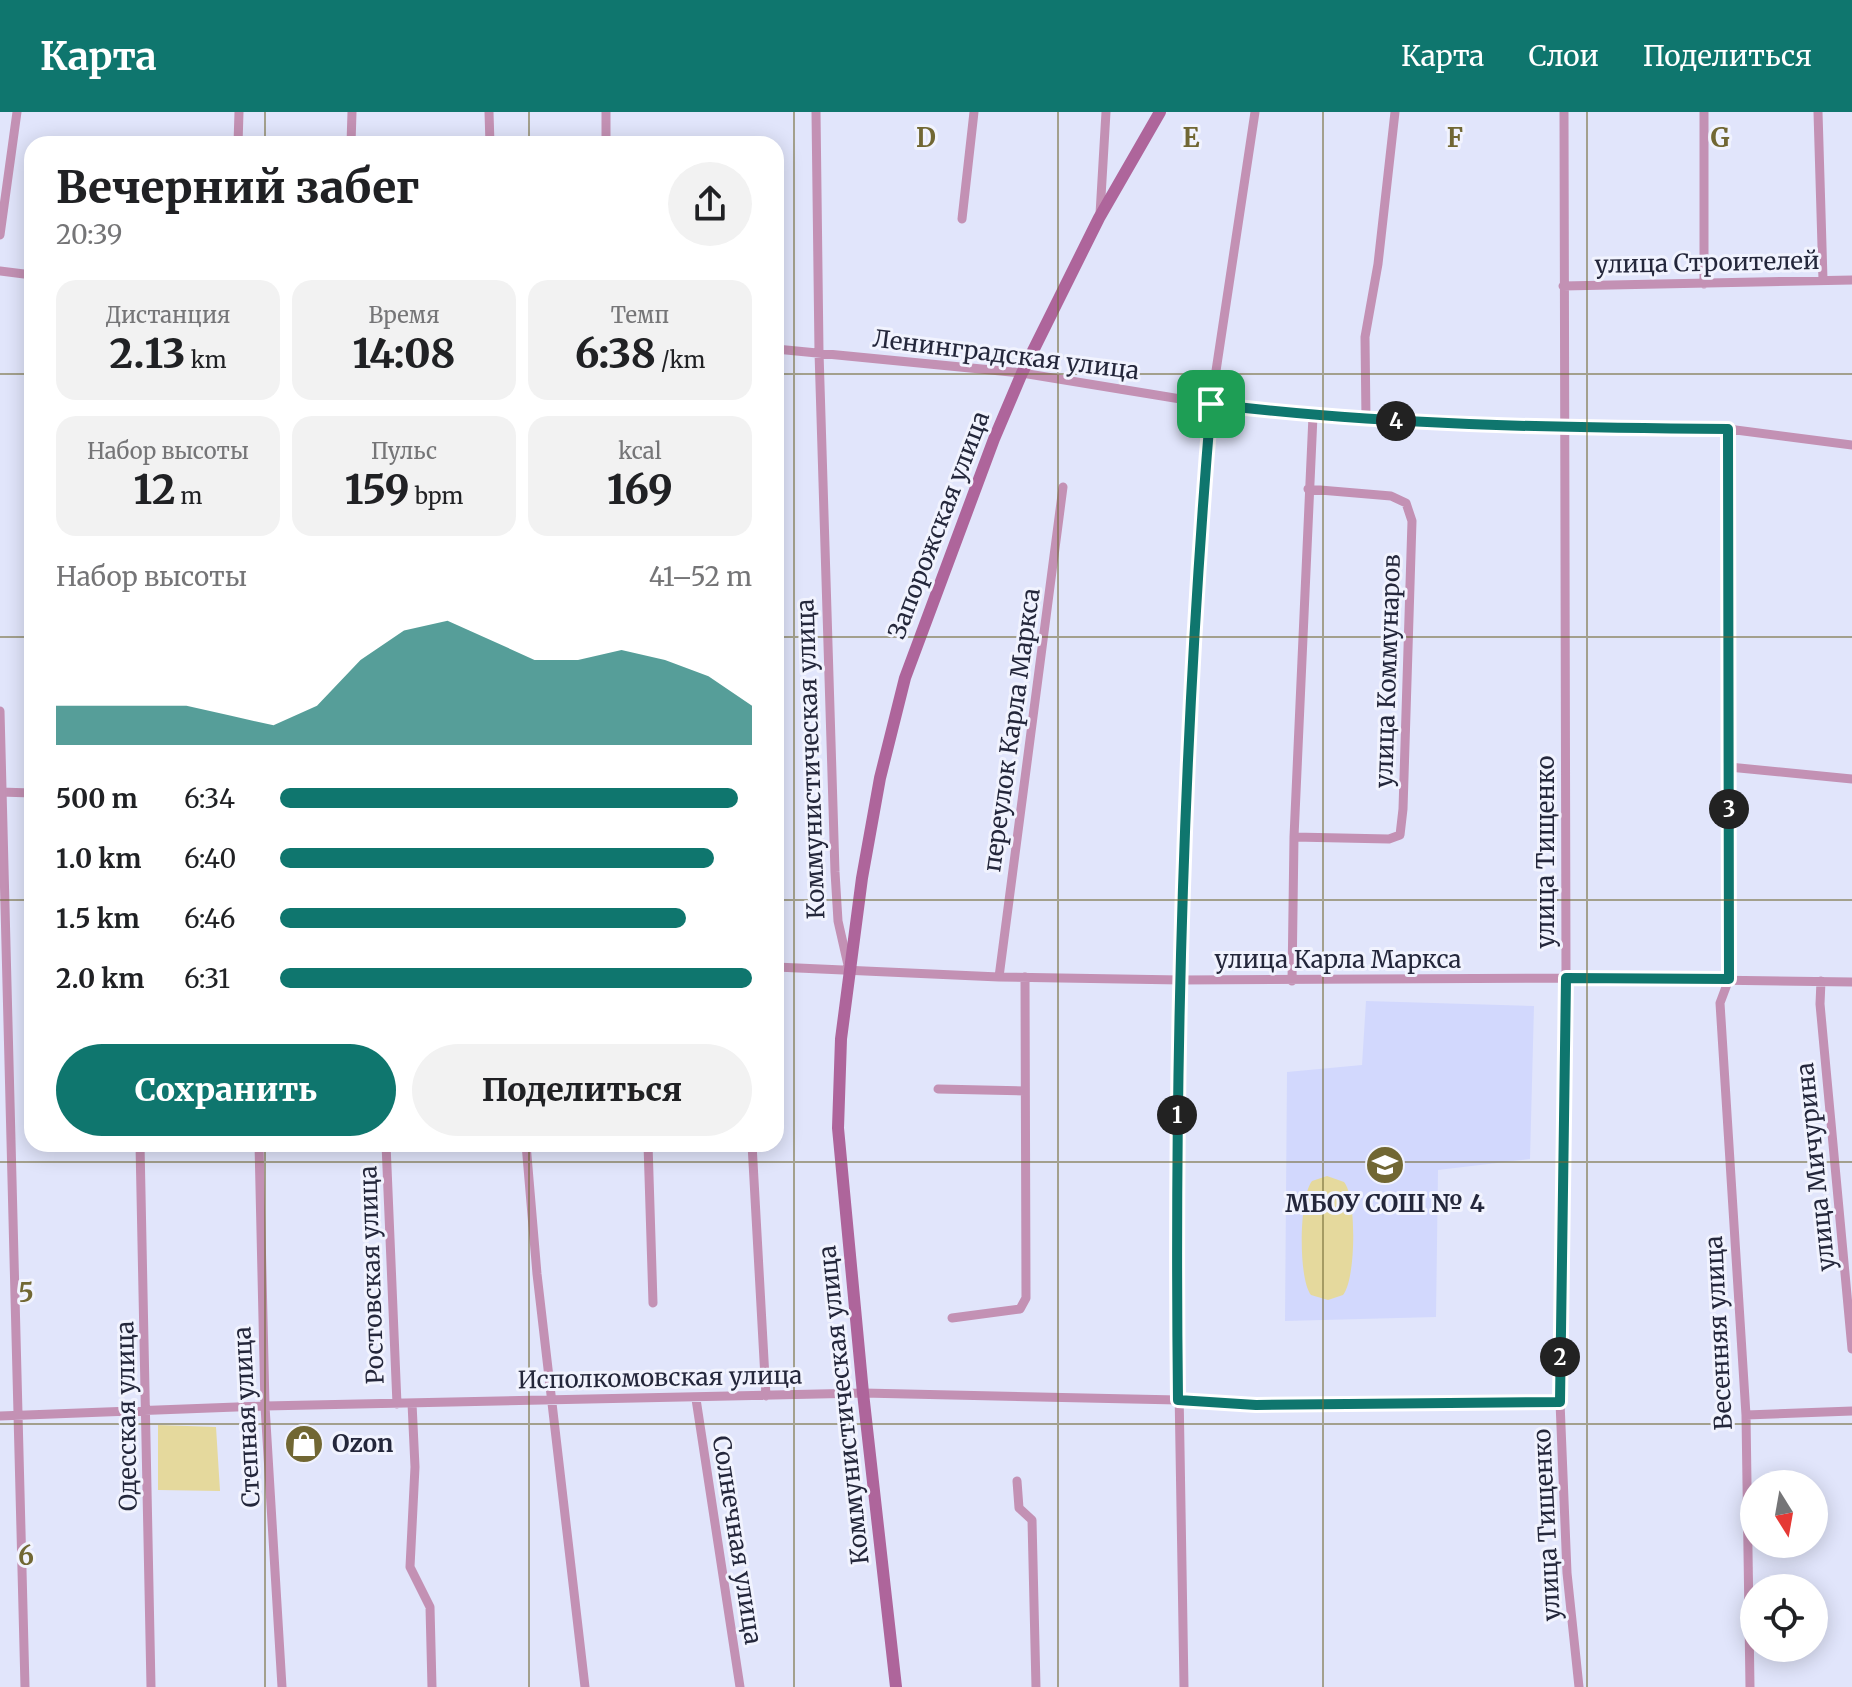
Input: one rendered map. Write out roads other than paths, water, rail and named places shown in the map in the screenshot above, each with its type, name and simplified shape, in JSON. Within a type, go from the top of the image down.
[{"type":"main road","points":[[1099,218],[1160,112]]},
{"type":"main road","name":"Запорожская улица","points":[[849,968],[880,778],[905,678],[1022,373],[1062,299],[1099,218]]},
{"type":"main road","name":"Коммунистическая улица","points":[[849,968],[841,1039],[838,1128],[863,1393],[896,1687]]},
{"type":"street","points":[[0,235],[17,112]]},
{"type":"street","points":[[238,136],[239,112]]},
{"type":"street","points":[[351,136],[352,112]]},
{"type":"street","points":[[489,112],[490,136]]},
{"type":"street","points":[[606,112],[606,136]]},
{"type":"street","name":"Коммунистическая улица","points":[[816,112],[819,352],[835,872],[838,921],[849,968]]},
{"type":"street","points":[[962,219],[974,112]]},
{"type":"street","name":"Запорожская улица","points":[[1099,218],[1106,112]]},
{"type":"street","points":[[1184,1687],[1176,1210],[1190,692],[1211,404],[1255,112]]},
{"type":"street","points":[[1366,420],[1365,337],[1378,264],[1395,112]]},
{"type":"street","name":"улица Тищенко","points":[[1564,112],[1566,978],[1560,1402],[1567,1573],[1579,1687]]},
{"type":"street","points":[[1704,112],[1704,284]]},
{"type":"street","points":[[1818,112],[1823,280]]},
{"type":"street","points":[[0,271],[24,274]]},
{"type":"street","name":"улица Строителей","points":[[1563,286],[1852,280]]},
{"type":"street","name":"Ленинградская улица","points":[[784,350],[1022,373],[1211,404],[1313,416],[1563,428],[1728,429],[1852,445]]},
{"type":"street","points":[[1292,981],[1294,837],[1313,416]]},
{"type":"street","name":"Весенняя улица","points":[[1728,429],[1729,979],[1720,1003],[1746,1415],[1750,1687]]},
{"type":"street","name":"переулок Карла Маркса","points":[[999,977],[1063,487]]},
{"type":"street","name":"улица Коммунаров","points":[[1294,837],[1389,839],[1400,835],[1403,809],[1412,521],[1406,503],[1391,496],[1308,489]]},
{"type":"street","points":[[0,711],[21,1416],[25,1687]]},
{"type":"street","points":[[1729,767],[1852,779]]},
{"type":"street","points":[[1,792],[24,793]]},
{"type":"street","name":"улица Карла Маркса","points":[[784,967],[999,977],[1181,980],[1566,978],[1852,982]]},
{"type":"street","points":[[952,1318],[1020,1309],[1026,1298],[1025,977]]},
{"type":"street","name":"улица Мичурина","points":[[1821,981],[1820,1004],[1852,1349]]},
{"type":"street","points":[[938,1089],[1024,1091]]},
{"type":"street","name":"Одесская улица","points":[[140,1152],[148,1412],[151,1687]]},
{"type":"street","name":"Степная улица","points":[[259,1152],[265,1406],[282,1687]]},
{"type":"street","name":"Ростовская улица","points":[[386,1152],[397,1404]]},
{"type":"street","points":[[527,1152],[551,1400],[585,1687]]},
{"type":"street","points":[[648,1152],[653,1303]]},
{"type":"street","points":[[752,1152],[766,1396]]},
{"type":"street","name":"Исполкомовская улица","points":[[0,1416],[265,1406],[863,1393],[1286,1405],[1560,1402]]},
{"type":"street","name":"Солнечная улица","points":[[696,1399],[740,1687]]},
{"type":"street","name":"Ростовская улица","points":[[412,1403],[415,1467],[410,1567],[430,1607],[432,1687]]},
{"type":"street","points":[[1746,1415],[1852,1411]]},
{"type":"street","points":[[1017,1481],[1019,1508],[1032,1520],[1036,1687]]},
{"type":"place","name":"МБОУ СОШ № 4","points":[[1385,1165]]},
{"type":"place","name":"Ozon","points":[[304,1444]]}]
